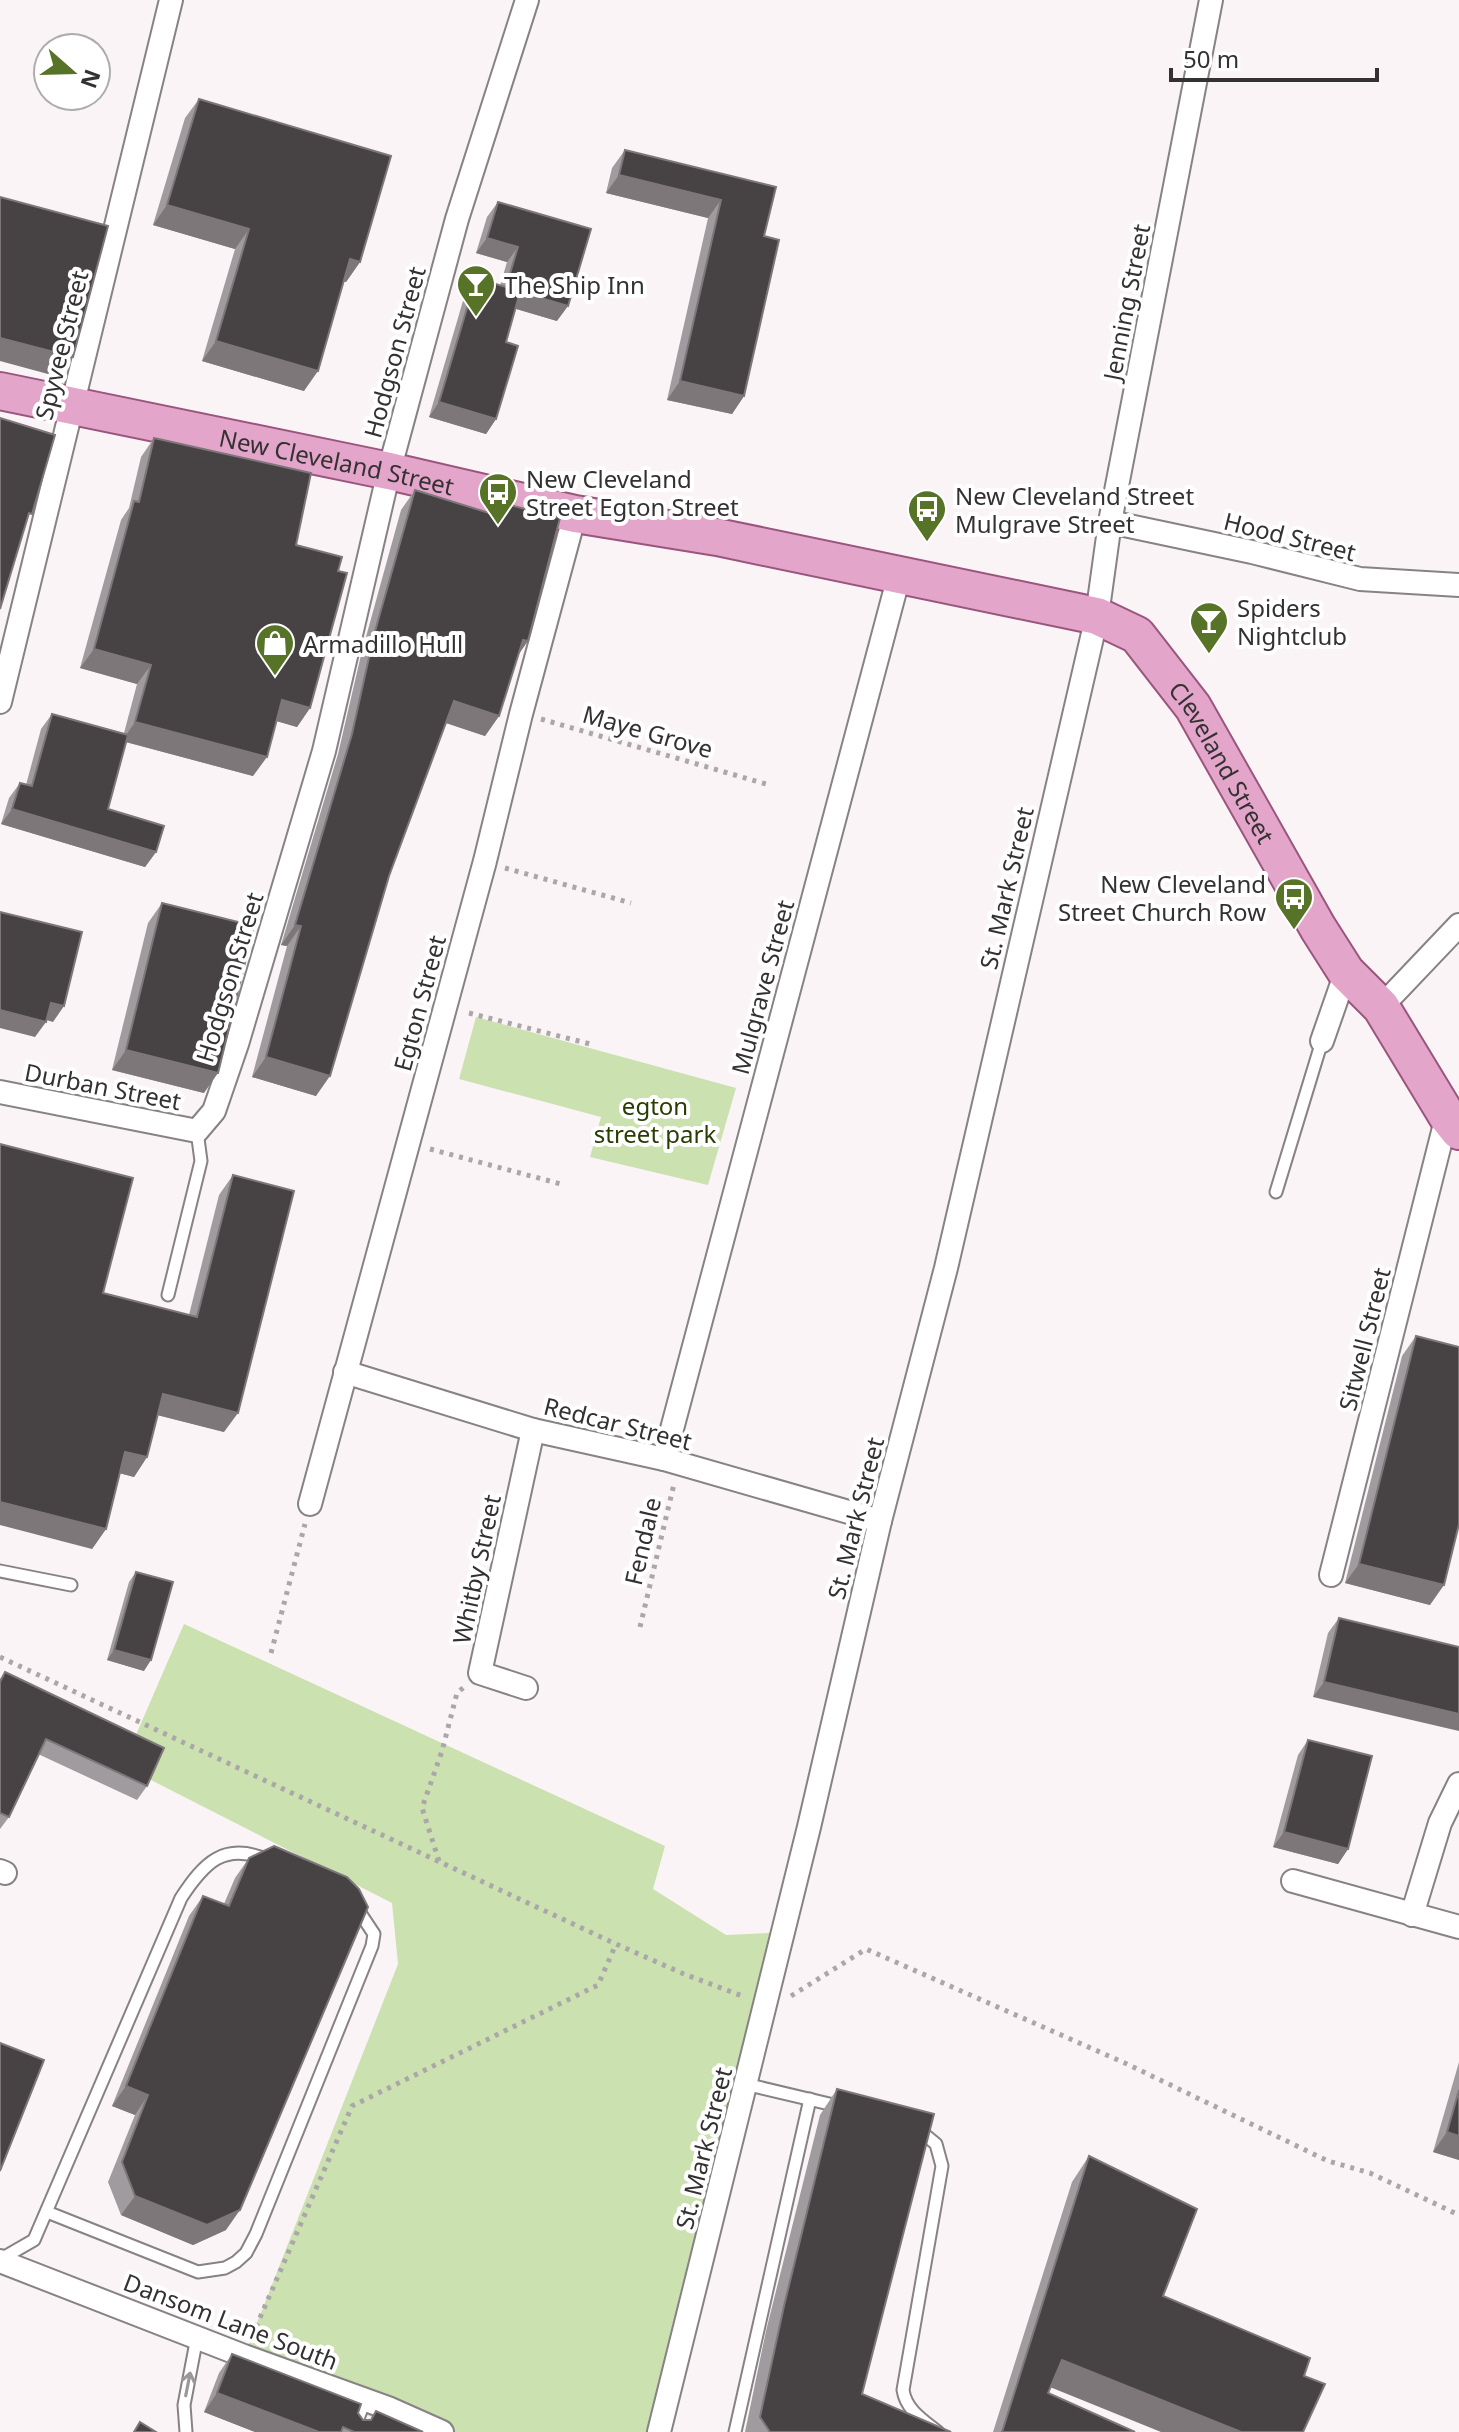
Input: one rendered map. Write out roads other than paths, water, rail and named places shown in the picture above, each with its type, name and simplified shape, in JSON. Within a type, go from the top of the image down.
[{"type":"main road","name":"New Cleveland Street","points":[[0,391],[389,471],[575,514],[717,537],[1097,616]]},
{"type":"main road","name":"Cleveland Street","points":[[1097,616],[1137,635],[1193,707],[1318,928],[1346,972],[1381,1007],[1453,1124]]},
{"type":"street","name":"Spyvee Street","points":[[0,702],[171,0]]},
{"type":"street","name":"Hodgson Street","points":[[197,1131],[214,1111],[237,1044],[324,751],[389,471],[457,219],[527,0]]},
{"type":"street","name":"Jenning Street","points":[[1097,616],[1110,522],[1211,0]]},
{"type":"street","name":"Egton Street","points":[[310,1504],[485,861],[575,514]]},
{"type":"street","name":"Hood Street","points":[[1110,522],[1360,579],[1459,585]]},
{"type":"street","name":"Mulgrave Street","points":[[672,1461],[899,576]]},
{"type":"street","name":"St. Mark Street","points":[[659,2432],[809,1827],[880,1521],[946,1268],[1097,616]]},
{"type":"street","points":[[1381,1007],[1459,925]]},
{"type":"street","points":[[1322,1041],[1346,972]]},
{"type":"street","name":"Durban Street","points":[[0,1092],[197,1131]]},
{"type":"street","name":"Sitwell Street","points":[[1331,1575],[1453,1124]]},
{"type":"street","name":"Redcar Street","points":[[345,1372],[533,1430],[672,1461],[880,1521]]},
{"type":"street","name":"Whitby Street","points":[[526,1688],[480,1673],[533,1430]]},
{"type":"street","points":[[1412,1915],[1440,1823],[1459,1784]]},
{"type":"street","points":[[1293,1881],[1459,1927]]},
{"type":"street","name":"Dansom Lane South","points":[[0,2260],[442,2432]]},
{"type":"lane","points":[[1276,1192],[1322,1041]]},
{"type":"lane","points":[[168,1295],[201,1161],[197,1131]]},
{"type":"lane","points":[[0,1571],[71,1585]]},
{"type":"lane","points":[[0,2260],[34,2240],[181,1898],[193,1879],[230,1853],[251,1853],[278,1864]]},
{"type":"lane","points":[[47,2212],[198,2272],[225,2268],[246,2253],[372,1946],[374,1934],[349,1900]]},
{"type":"lane","points":[[745,2084],[854,2109]]},
{"type":"lane","points":[[735,2432],[810,2099]]},
{"type":"lane","points":[[909,2125],[936,2144],[942,2166],[903,2390],[910,2409],[938,2432]]},
{"type":"lane","points":[[186,2432],[184,2405],[197,2337]]},
{"type":"lane","points":[[353,2432],[365,2400]]},
{"type":"place","name":"The Ship Inn","points":[[476,318]]},
{"type":"place","name":"New Cleveland Street Egton Street","points":[[498,526]]},
{"type":"place","name":"New Cleveland Street Mulgrave Street","points":[[927,543]]},
{"type":"place","name":"Spiders Nightclub","points":[[1209,655]]},
{"type":"place","name":"Armadillo Hull","points":[[275,677]]},
{"type":"place","name":"New Cleveland Street Church Row","points":[[1294,931]]},
{"type":"park label","name":"egton street park","points":[[655,1119]]}]
